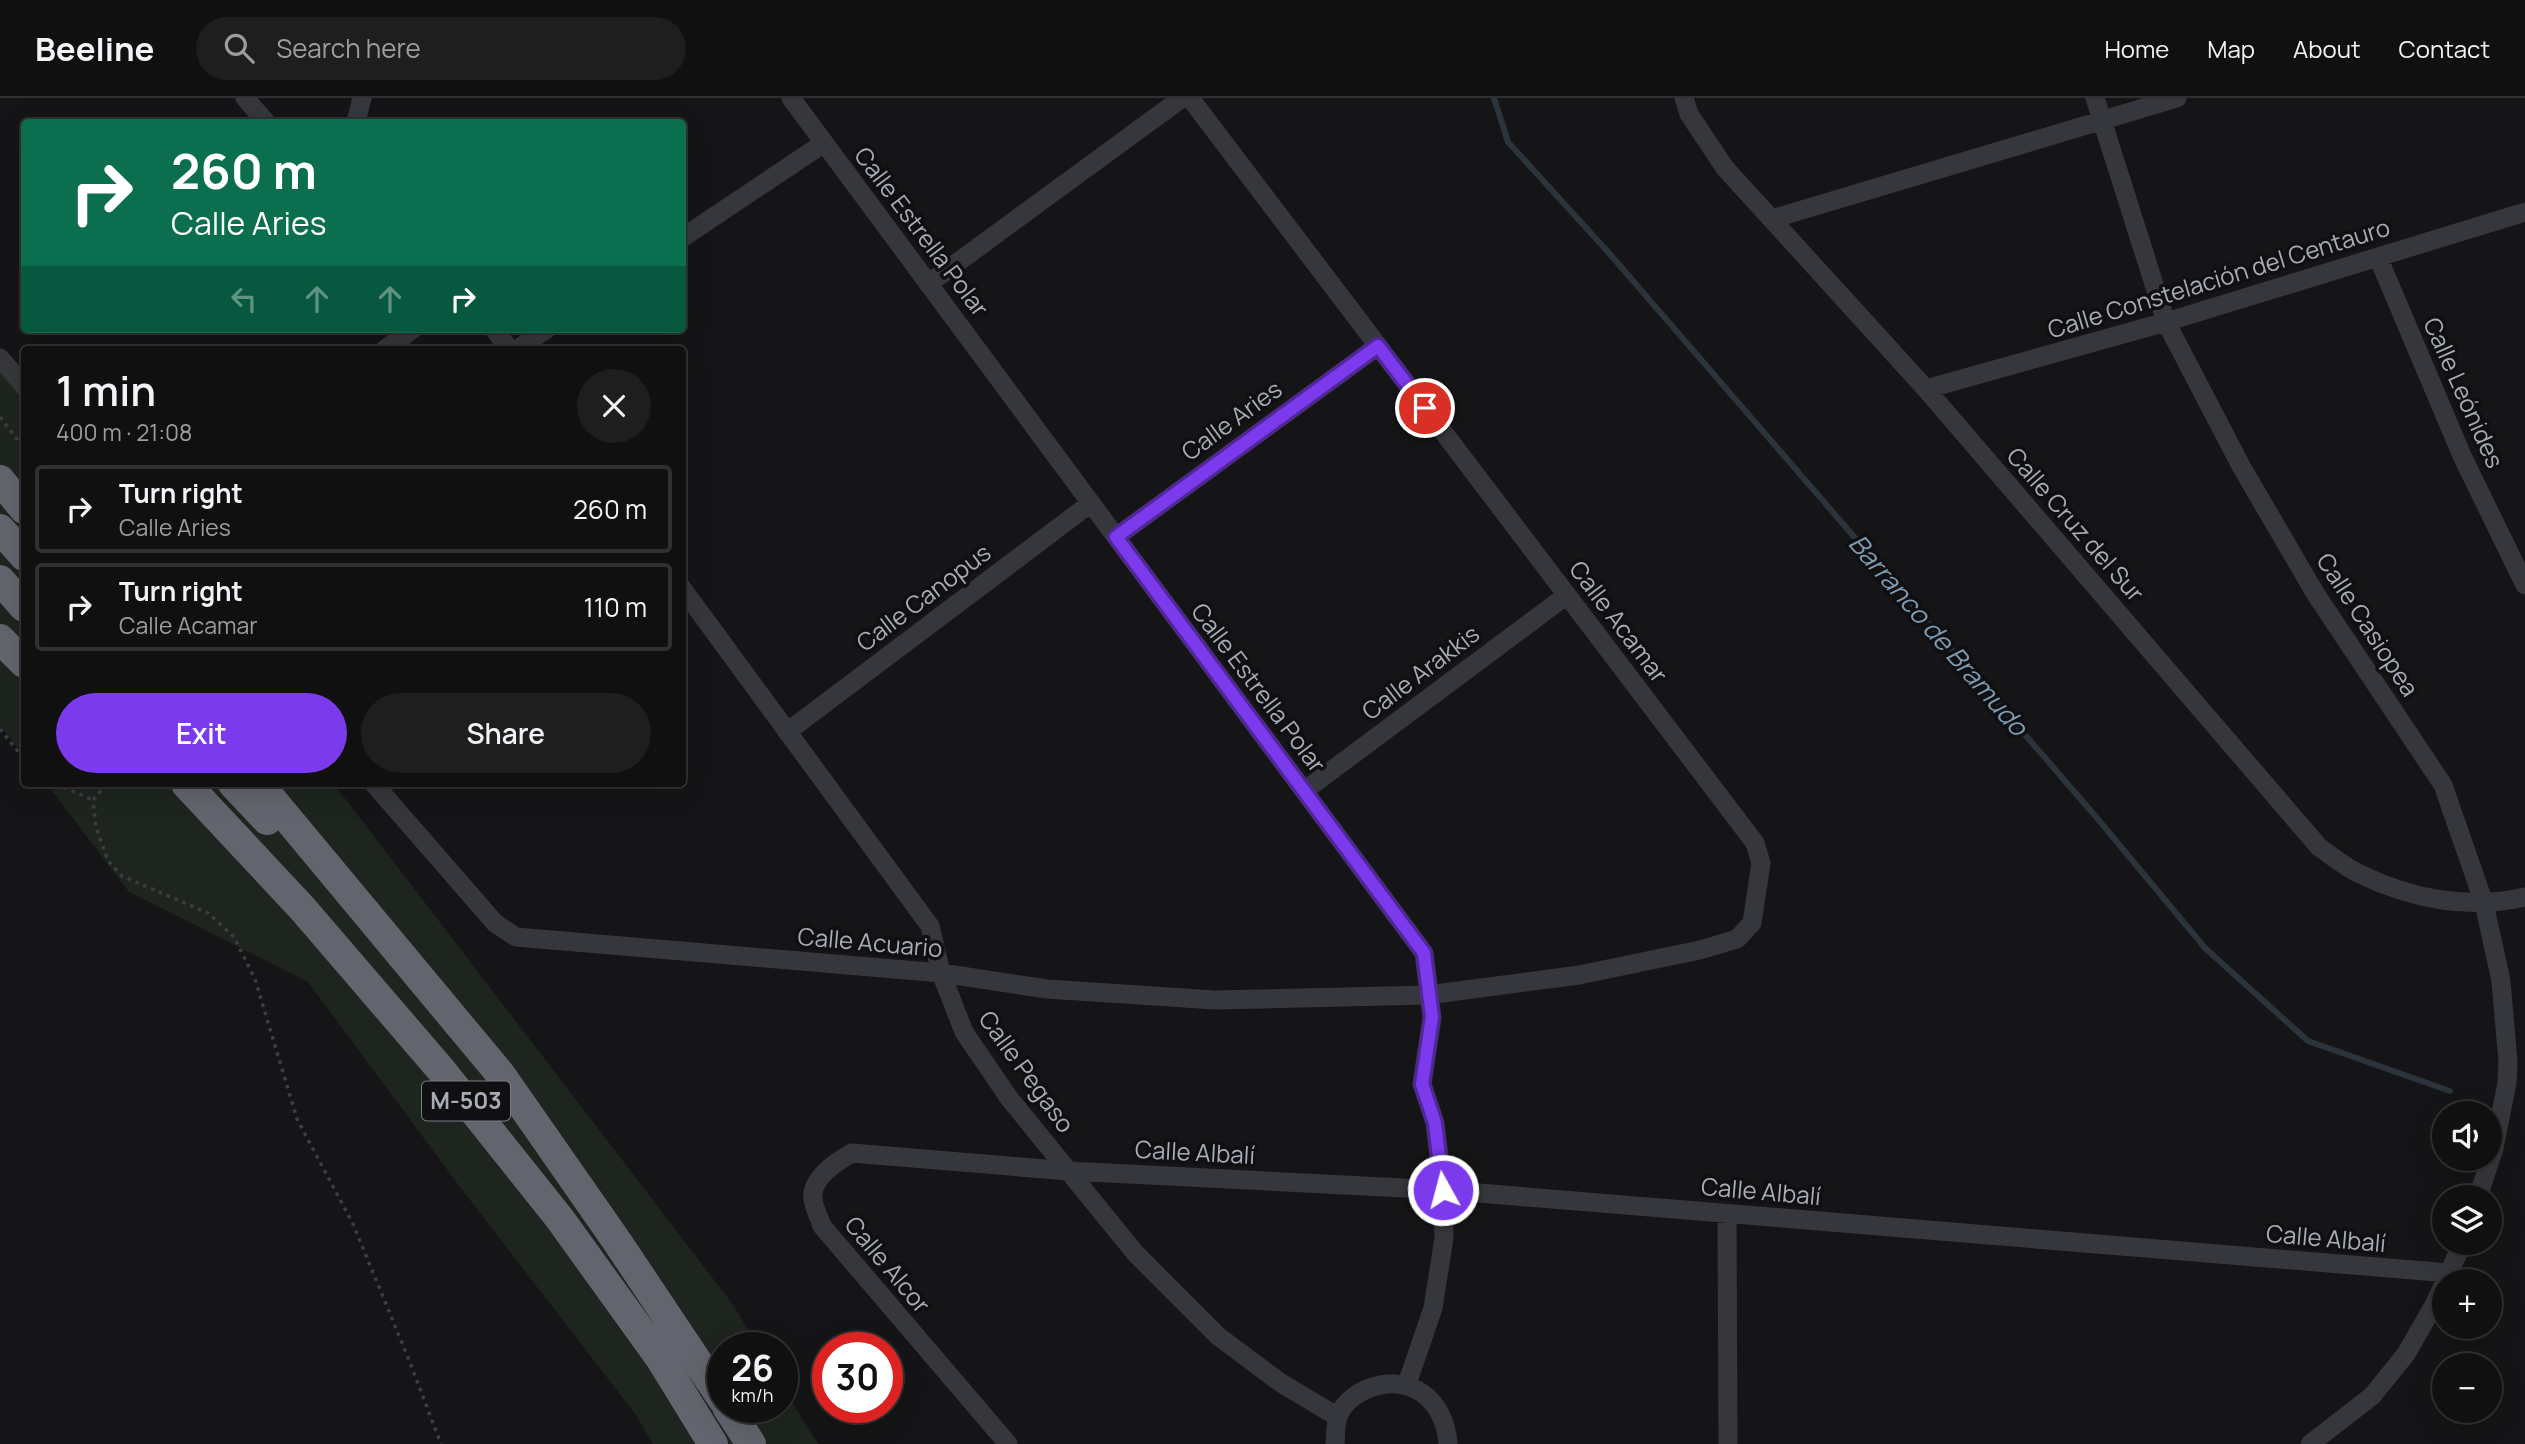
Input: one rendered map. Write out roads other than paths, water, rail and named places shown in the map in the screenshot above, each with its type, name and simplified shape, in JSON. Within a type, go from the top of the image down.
[{"type":"highway","points":[[0,480],[21,505]]},
{"type":"highway","points":[[0,529],[21,553]]},
{"type":"highway","points":[[0,580],[21,604]]},
{"type":"highway","points":[[0,639],[21,660]]},
{"type":"highway","name":"M-503","points":[[166,787],[442,1071]]},
{"type":"highway","name":"M-503","points":[[189,787],[302,908],[442,1071],[560,1219],[660,1358],[713,1444]]},
{"type":"highway","name":"M-503","points":[[236,787],[366,927],[616,1240]]},
{"type":"highway","name":"M-503","points":[[262,787],[501,1074],[707,1376]]},
{"type":"highway","points":[[737,1423],[751,1444]]},
{"type":"street","points":[[357,119],[362,98]]},
{"type":"street","name":"Calle Estrella Polar","points":[[791,98],[1424,953],[1432,1017],[1422,1084],[1435,1123],[1443,1190],[1444,1238],[1433,1308],[1407,1384]]},
{"type":"street","points":[[928,284],[1182,98]]},
{"type":"street","name":"Calle Acamar","points":[[1190,98],[1755,843],[1762,863],[1752,923],[1737,939],[1700,950],[1579,975],[1428,995]]},
{"type":"street","name":"Calle Cruz del Sur","points":[[1684,98],[1689,114],[1725,168],[1926,390],[2319,847],[2357,873],[2400,890],[2445,901],[2484,903],[2525,897]]},
{"type":"street","name":"Calle Casiopea","points":[[2095,98],[2166,322],[2241,466],[2315,593],[2443,785],[2484,903],[2501,981],[2508,1062],[2507,1083],[2494,1148],[2482,1185]]},
{"type":"street","points":[[1772,219],[2177,98]]},
{"type":"street","points":[[244,99],[263,119]]},
{"type":"street","points":[[686,235],[824,143]]},
{"type":"street","name":"Calle Constelación del Centauro","points":[[1926,390],[2166,322],[2525,212]]},
{"type":"street","name":"Calle Leónides","points":[[2378,257],[2463,458],[2525,585]]},
{"type":"street","points":[[390,346],[407,333]]},
{"type":"street","points":[[522,346],[541,333]]},
{"type":"street","name":"Calle Aries","points":[[1116,537],[1378,346]]},
{"type":"street","points":[[0,358],[21,382]]},
{"type":"street","name":"Calle Canopus","points":[[787,732],[1091,503]]},
{"type":"street","name":"Calle Pegaso","points":[[686,593],[930,926],[941,973],[964,1032],[1009,1098],[1136,1254],[1219,1336],[1282,1383],[1338,1417]]},
{"type":"street","name":"Calle Arakkis","points":[[1304,791],[1567,595]]},
{"type":"street","name":"Calle Acuario","points":[[383,787],[495,923],[516,937],[941,973],[1047,989],[1215,1000],[1428,995]]},
{"type":"street","name":"Calle Alcor","points":[[1008,1444],[822,1226],[812,1197],[817,1182],[836,1161],[852,1153],[1069,1171]]},
{"type":"street","name":"Calle Albalí","points":[[1069,1171],[1443,1190],[2432,1278]]},
{"type":"street","points":[[1727,1214],[1728,1444]]},
{"type":"street","points":[[2310,1444],[2372,1396],[2406,1354],[2432,1305]]},
{"type":"street","points":[[1335,1444],[1338,1417],[1354,1395],[1381,1383],[1407,1384],[1437,1405],[1447,1426],[1448,1444]]},
{"type":"waterway","name":"Barranco de Bramudo","points":[[1494,98],[1508,142],[1609,253],[2097,818],[2205,948],[2308,1041],[2450,1091]]}]
